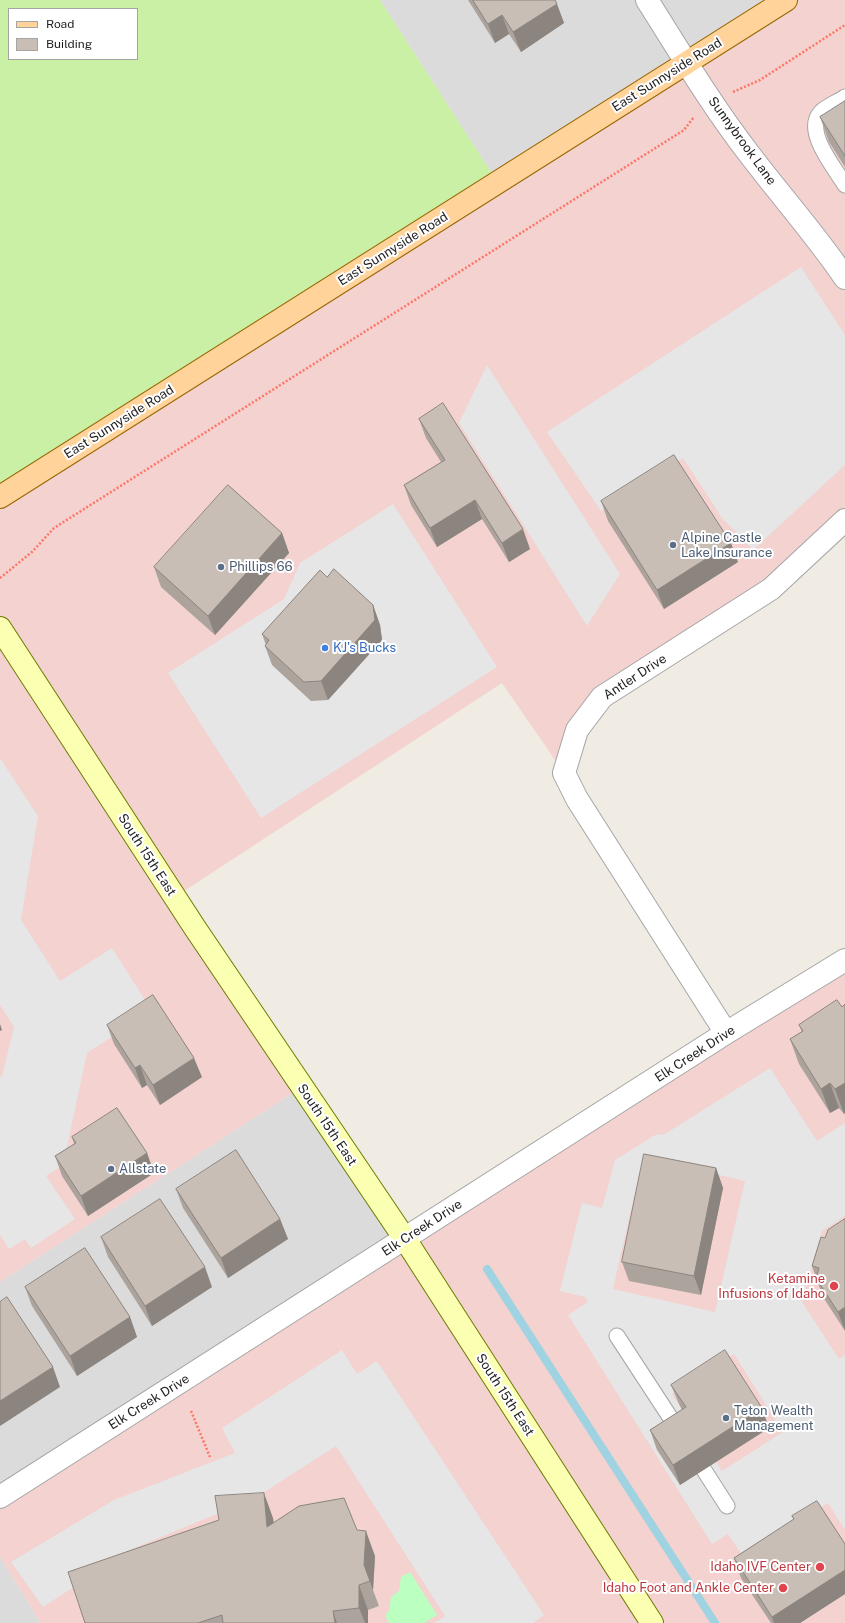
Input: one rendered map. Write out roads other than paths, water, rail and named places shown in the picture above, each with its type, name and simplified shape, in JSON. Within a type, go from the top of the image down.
[{"type":"main road","name":"East Sunnyside Road","points":[[0,497],[786,0]]},
{"type":"main road","name":"South 15th East","points":[[0,628],[195,928],[405,1240],[652,1623]]},
{"type":"street","name":"Sunnybrook Lane","points":[[647,0],[687,63],[749,154],[825,248],[845,278]]},
{"type":"street","name":"Antler Drive","points":[[726,1033],[576,799],[564,773],[577,730],[602,697],[771,589],[845,520]]},
{"type":"street","name":"Elk Creek Drive","points":[[0,1497],[405,1240],[726,1033],[845,960]]},
{"type":"lane","points":[[845,97],[821,113],[815,123],[816,136],[845,185]]},
{"type":"lane","points":[[617,1336],[681,1434]]},
{"type":"lane","points":[[704,1470],[727,1506]]},
{"type":"waterway","points":[[487,1269],[715,1623]]},
{"type":"place","name":"Alpine Castle Lake Insurance","points":[[673,545]]},
{"type":"place","name":"Phillips 66","points":[[221,567]]},
{"type":"place","name":"KJ's Bucks","points":[[325,648]]},
{"type":"place","name":"Allstate","points":[[111,1169]]},
{"type":"place","name":"Ketamine Infusions of Idaho","points":[[834,1286]]},
{"type":"place","name":"Teton Wealth Management","points":[[726,1418]]},
{"type":"place","name":"Idaho IVF Center","points":[[820,1567]]},
{"type":"place","name":"Idaho Foot and Ankle Center","points":[[783,1588]]}]
